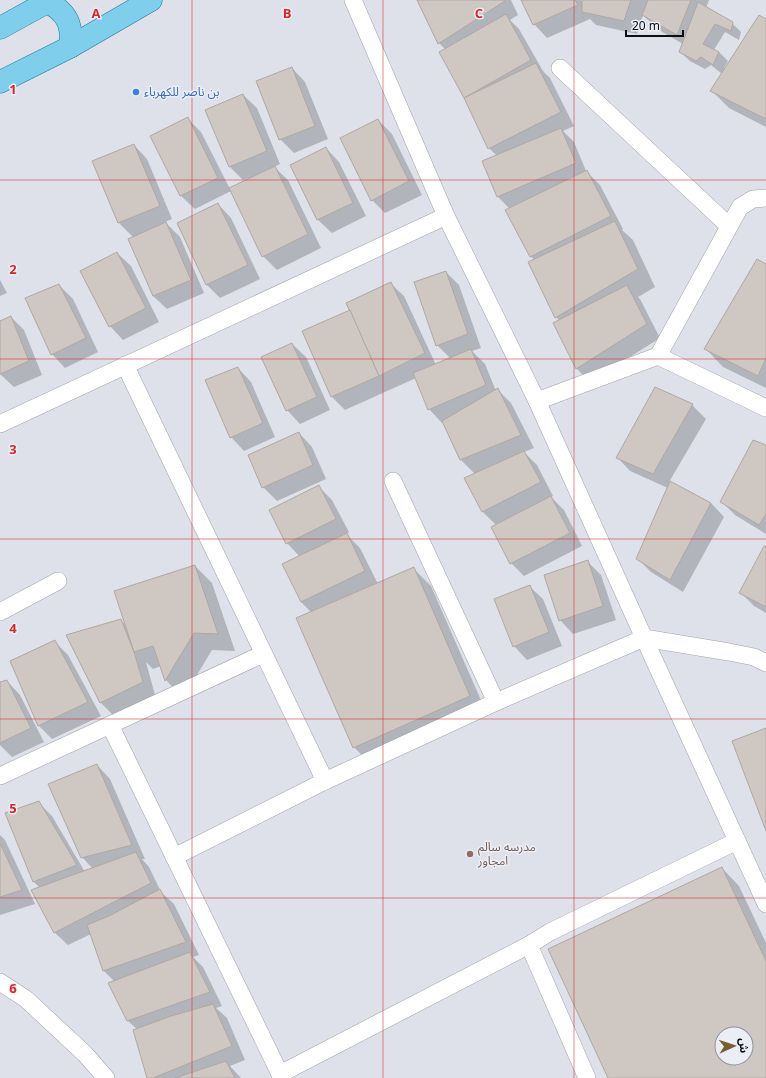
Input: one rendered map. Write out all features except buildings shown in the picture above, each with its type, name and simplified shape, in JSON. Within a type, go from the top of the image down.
[{"type":"main road","points":[[0,82],[70,47],[151,0]]},
{"type":"main road","points":[[0,28],[49,1],[62,12],[67,20],[70,28],[70,47]]},
{"type":"street","points":[[353,0],[446,216],[537,401],[766,904]]},
{"type":"street","points":[[560,68],[729,226]]},
{"type":"street","points":[[537,401],[658,356],[740,207],[753,199],[766,198]]},
{"type":"street","points":[[0,424],[446,216]]},
{"type":"street","points":[[658,356],[766,408]]},
{"type":"street","points":[[125,365],[325,781]]},
{"type":"street","points":[[393,481],[496,702]]},
{"type":"street","points":[[0,612],[58,581]]},
{"type":"street","points":[[174,857],[325,781],[496,702],[644,638],[754,657],[766,663]]},
{"type":"street","points":[[0,776],[263,654]]},
{"type":"street","points":[[110,725],[281,1076],[529,945],[550,932],[737,841]]},
{"type":"street","points":[[529,945],[587,1078]]},
{"type":"street","points":[[0,982],[26,999],[80,1049],[106,1078]]},
{"type":"place","name":"بن ناصر للكهرباء","points":[[136,92]]},
{"type":"place","name":"مدرسه سالم امجاور","points":[[470,854]]}]
